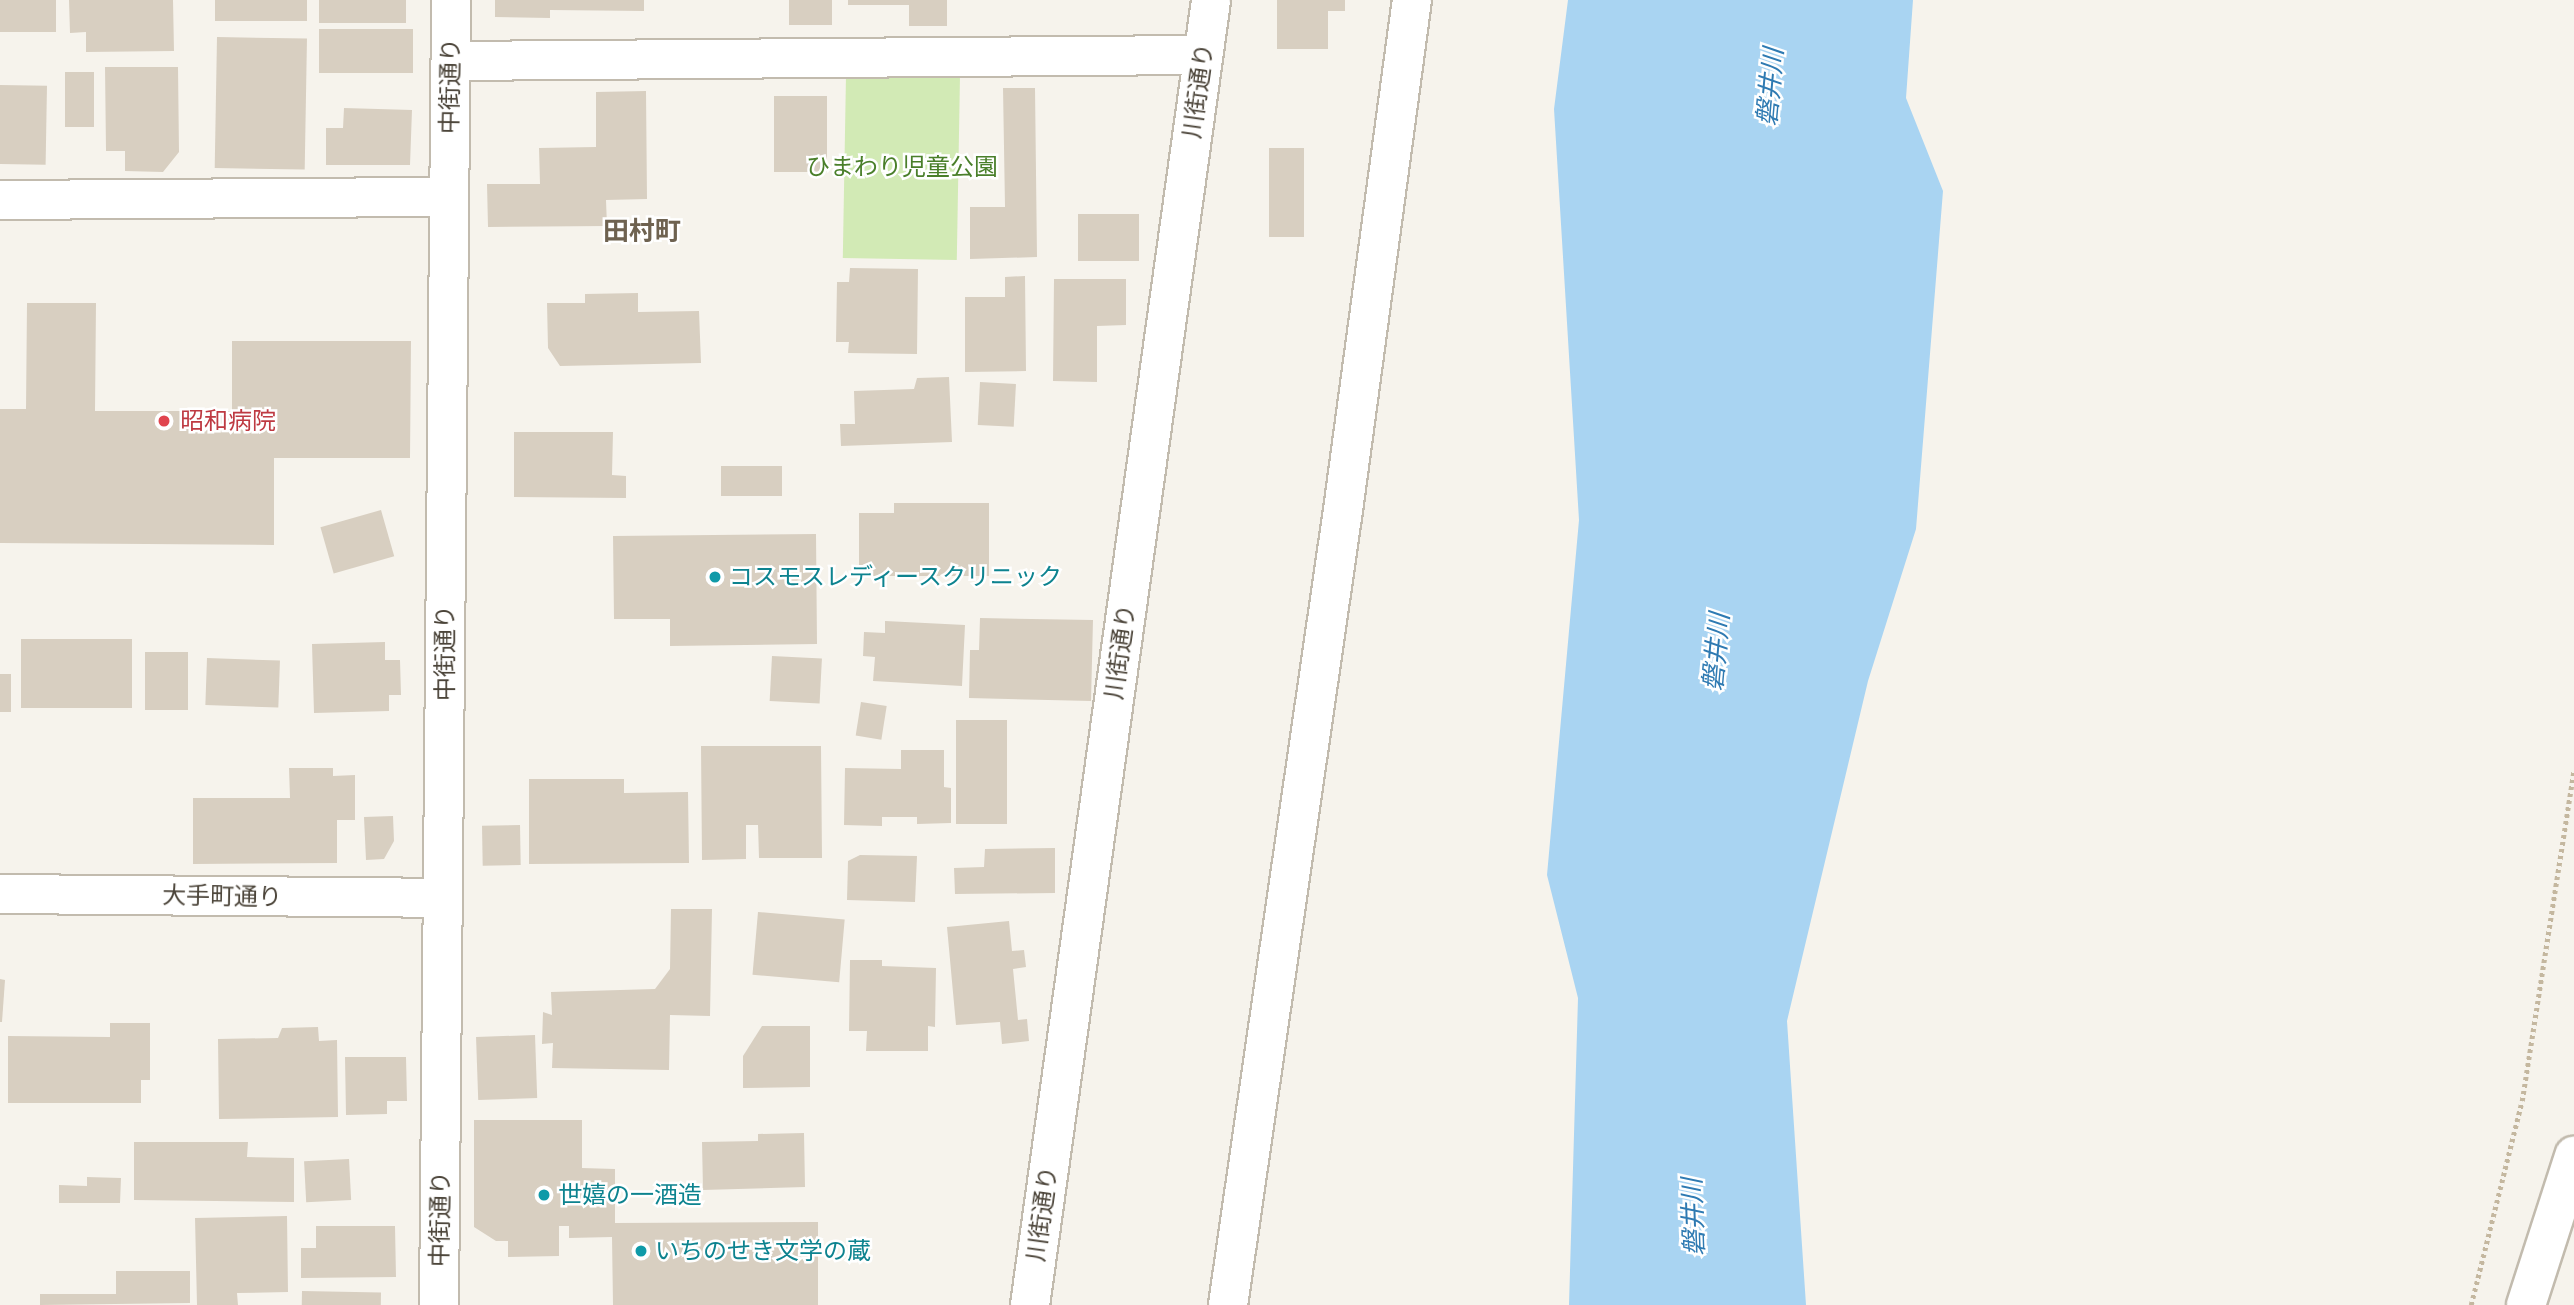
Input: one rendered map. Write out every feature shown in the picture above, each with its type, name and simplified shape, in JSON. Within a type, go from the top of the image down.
[{"type":"street","name":"中街通り","points":[[439,1305],[451,0]]},
{"type":"street","name":"川街通り","points":[[1030,1305],[1211,0]]},
{"type":"street","points":[[1228,1305],[1343,510],[1412,0]]},
{"type":"street","points":[[451,61],[1202,55]]},
{"type":"street","points":[[0,200],[449,197]]},
{"type":"street","name":"大手町通り","points":[[0,894],[443,898]]},
{"type":"street","points":[[2526,1305],[2574,1156]]},
{"type":"path","points":[[2471,1305],[2522,1101],[2574,769]]},
{"type":"green space","name":"ひまわり児童公園","points":[[846,75],[960,77],[957,260],[843,258]]},
{"type":"water","name":"磐井川","points":[[1568,0],[1913,0],[1906,98],[1943,191],[1916,529],[1868,681],[1787,1021],[1806,1305],[1569,1305],[1578,998],[1547,875],[1579,520],[1554,109]]},
{"type":"building","points":[[0,0],[56,0],[56,32],[0,32]]},
{"type":"building","points":[[69,0],[173,0],[174,51],[86,52],[86,32],[70,33]]},
{"type":"building","points":[[215,0],[307,0],[307,21],[215,21]]},
{"type":"building","points":[[319,0],[406,0],[406,23],[319,23]]},
{"type":"building","points":[[495,0],[644,0],[644,11],[550,10],[550,18],[495,17]]},
{"type":"building","points":[[789,0],[832,0],[832,25],[789,25]]},
{"type":"building","points":[[848,0],[947,0],[947,26],[909,26],[909,5],[848,5]]},
{"type":"building","points":[[1277,0],[1345,0],[1345,11],[1328,11],[1328,49],[1277,49]]},
{"type":"building","points":[[319,29],[413,29],[413,73],[319,73]]},
{"type":"building","points":[[217,37],[307,39],[305,170],[215,168]]},
{"type":"building","points":[[105,67],[178,67],[179,152],[163,172],[125,171],[125,151],[106,151]]},
{"type":"building","points":[[65,72],[94,72],[94,127],[65,127]]},
{"type":"building","points":[[0,85],[47,86],[46,165],[0,164]]},
{"type":"building","points":[[1003,88],[1035,88],[1037,257],[970,259],[970,207],[1005,207]]},
{"type":"building","points":[[646,91],[647,199],[606,200],[607,226],[488,227],[487,184],[540,184],[539,148],[596,147],[596,92]]},
{"type":"building","points":[[774,96],[827,96],[827,172],[774,172]]},
{"type":"building","points":[[344,108],[412,110],[410,165],[326,165],[326,128],[343,128]]},
{"type":"building","points":[[1269,148],[1304,148],[1304,237],[1269,237]]},
{"type":"building","points":[[1078,214],[1139,214],[1139,261],[1078,261]]},
{"type":"building","points":[[850,268],[918,269],[917,354],[848,353],[849,342],[836,342],[837,282],[849,282]]},
{"type":"building","points":[[1025,276],[1026,371],[965,372],[965,297],[1005,297],[1005,277]]},
{"type":"building","points":[[1054,279],[1126,279],[1126,325],[1097,326],[1097,382],[1053,381]]},
{"type":"building","points":[[638,293],[638,312],[699,311],[701,363],[560,366],[548,348],[547,303],[585,303],[585,294]]},
{"type":"building","name":"昭和病院","points":[[27,303],[96,303],[95,411],[232,411],[232,341],[411,341],[410,458],[274,458],[274,545],[0,543],[0,409],[26,409]]},
{"type":"building","points":[[949,377],[952,442],[841,446],[840,424],[855,424],[854,391],[914,389],[917,378]]},
{"type":"building","points":[[980,382],[1016,384],[1014,427],[978,425]]},
{"type":"building","points":[[514,432],[613,432],[612,475],[626,476],[626,498],[514,497]]},
{"type":"building","points":[[721,466],[782,466],[782,496],[721,496]]},
{"type":"building","points":[[894,503],[989,503],[989,576],[859,576],[859,513],[894,513]]},
{"type":"building","points":[[381,510],[394,556],[334,574],[320,527]]},
{"type":"building","name":"コスモスレディースクリニック","points":[[816,534],[817,644],[670,646],[670,619],[614,619],[613,536]]},
{"type":"building","points":[[980,618],[1093,620],[1091,701],[969,698],[970,650],[979,650]]},
{"type":"building","points":[[885,621],[965,625],[962,686],[873,681],[875,657],[863,656],[864,632],[885,633]]},
{"type":"building","points":[[21,639],[132,639],[132,708],[21,708]]},
{"type":"building","points":[[385,642],[385,660],[400,660],[401,695],[389,695],[389,711],[314,713],[312,644]]},
{"type":"building","points":[[145,652],[188,652],[188,710],[145,710]]},
{"type":"building","points":[[772,656],[822,659],[820,704],[770,701]]},
{"type":"building","points":[[207,658],[280,661],[278,708],[205,705]]},
{"type":"building","points":[[0,674],[11,674],[11,712],[0,712]]},
{"type":"building","points":[[861,702],[887,706],[881,740],[856,736]]},
{"type":"building","points":[[956,720],[1007,720],[1007,824],[956,824]]},
{"type":"building","points":[[701,746],[821,746],[822,858],[759,858],[758,825],[746,825],[746,859],[702,860]]},
{"type":"building","points":[[901,750],[944,750],[944,787],[951,788],[951,823],[917,824],[917,817],[882,817],[882,826],[844,825],[845,768],[901,769]]},
{"type":"building","points":[[289,768],[333,768],[333,776],[355,775],[355,820],[337,820],[337,863],[193,864],[193,798],[290,798]]},
{"type":"building","points":[[529,779],[624,779],[624,793],[688,792],[689,863],[529,864]]},
{"type":"building","points":[[393,816],[394,841],[384,859],[366,860],[364,817]]},
{"type":"building","points":[[520,825],[521,865],[483,866],[482,826]]},
{"type":"building","points":[[1055,848],[1055,893],[955,894],[954,868],[984,867],[985,849]]},
{"type":"building","points":[[860,855],[917,856],[915,902],[847,900],[848,861]]},
{"type":"building","points":[[671,909],[712,909],[710,1016],[670,1015],[669,1070],[552,1068],[553,1043],[542,1044],[543,1012],[552,1015],[551,992],[655,989],[670,969]]},
{"type":"building","points":[[758,912],[845,920],[839,982],[753,975]]},
{"type":"building","points":[[1009,921],[1012,951],[1024,950],[1026,967],[1013,969],[1018,1020],[1027,1019],[1029,1041],[1002,1044],[1000,1022],[956,1025],[947,927]]},
{"type":"building","points":[[850,960],[882,960],[882,966],[936,968],[935,1027],[928,1026],[928,1051],[866,1051],[867,1031],[849,1031]]},
{"type":"building","points":[[0,979],[5,980],[2,1022],[0,1022]]},
{"type":"building","points":[[110,1023],[150,1023],[150,1080],[141,1080],[141,1103],[8,1103],[8,1036],[110,1037]]},
{"type":"building","points":[[762,1026],[810,1026],[810,1087],[743,1088],[743,1056]]},
{"type":"building","points":[[318,1027],[319,1041],[337,1040],[338,1117],[219,1119],[218,1039],[278,1038],[282,1028]]},
{"type":"building","points":[[535,1035],[537,1098],[478,1100],[476,1037]]},
{"type":"building","points":[[345,1057],[406,1057],[407,1101],[387,1101],[387,1114],[346,1115]]},
{"type":"building","name":"世嬉の一酒造","points":[[474,1120],[582,1120],[582,1168],[615,1169],[615,1223],[818,1222],[818,1305],[613,1305],[612,1237],[569,1238],[569,1226],[559,1226],[559,1256],[508,1257],[508,1241],[496,1241],[474,1227]]},
{"type":"building","points":[[804,1133],[805,1187],[703,1190],[702,1142],[758,1141],[758,1134]]},
{"type":"building","points":[[134,1142],[248,1142],[247,1157],[294,1158],[294,1202],[134,1200]]},
{"type":"building","points":[[349,1159],[351,1200],[306,1202],[304,1161]]},
{"type":"building","points":[[87,1177],[121,1178],[120,1203],[59,1203],[59,1185],[87,1186]]},
{"type":"building","points":[[287,1216],[288,1292],[237,1293],[238,1305],[197,1305],[195,1218]]},
{"type":"building","points":[[316,1226],[395,1226],[396,1277],[301,1278],[301,1248],[316,1248]]},
{"type":"building","points":[[116,1271],[190,1271],[190,1303],[40,1305],[40,1294],[116,1294]]},
{"type":"building","points":[[302,1291],[381,1292],[381,1305],[302,1305]]},
{"type":"place","name":"昭和病院","points":[[164,421]]},
{"type":"place","name":"コスモスレディースクリニック","points":[[715,577]]},
{"type":"place","name":"世嬉の一酒造","points":[[544,1195]]},
{"type":"place","name":"いちのせき文学の蔵","points":[[641,1251]]},
{"type":"district","name":"田村町","points":[[642,231]]}]
